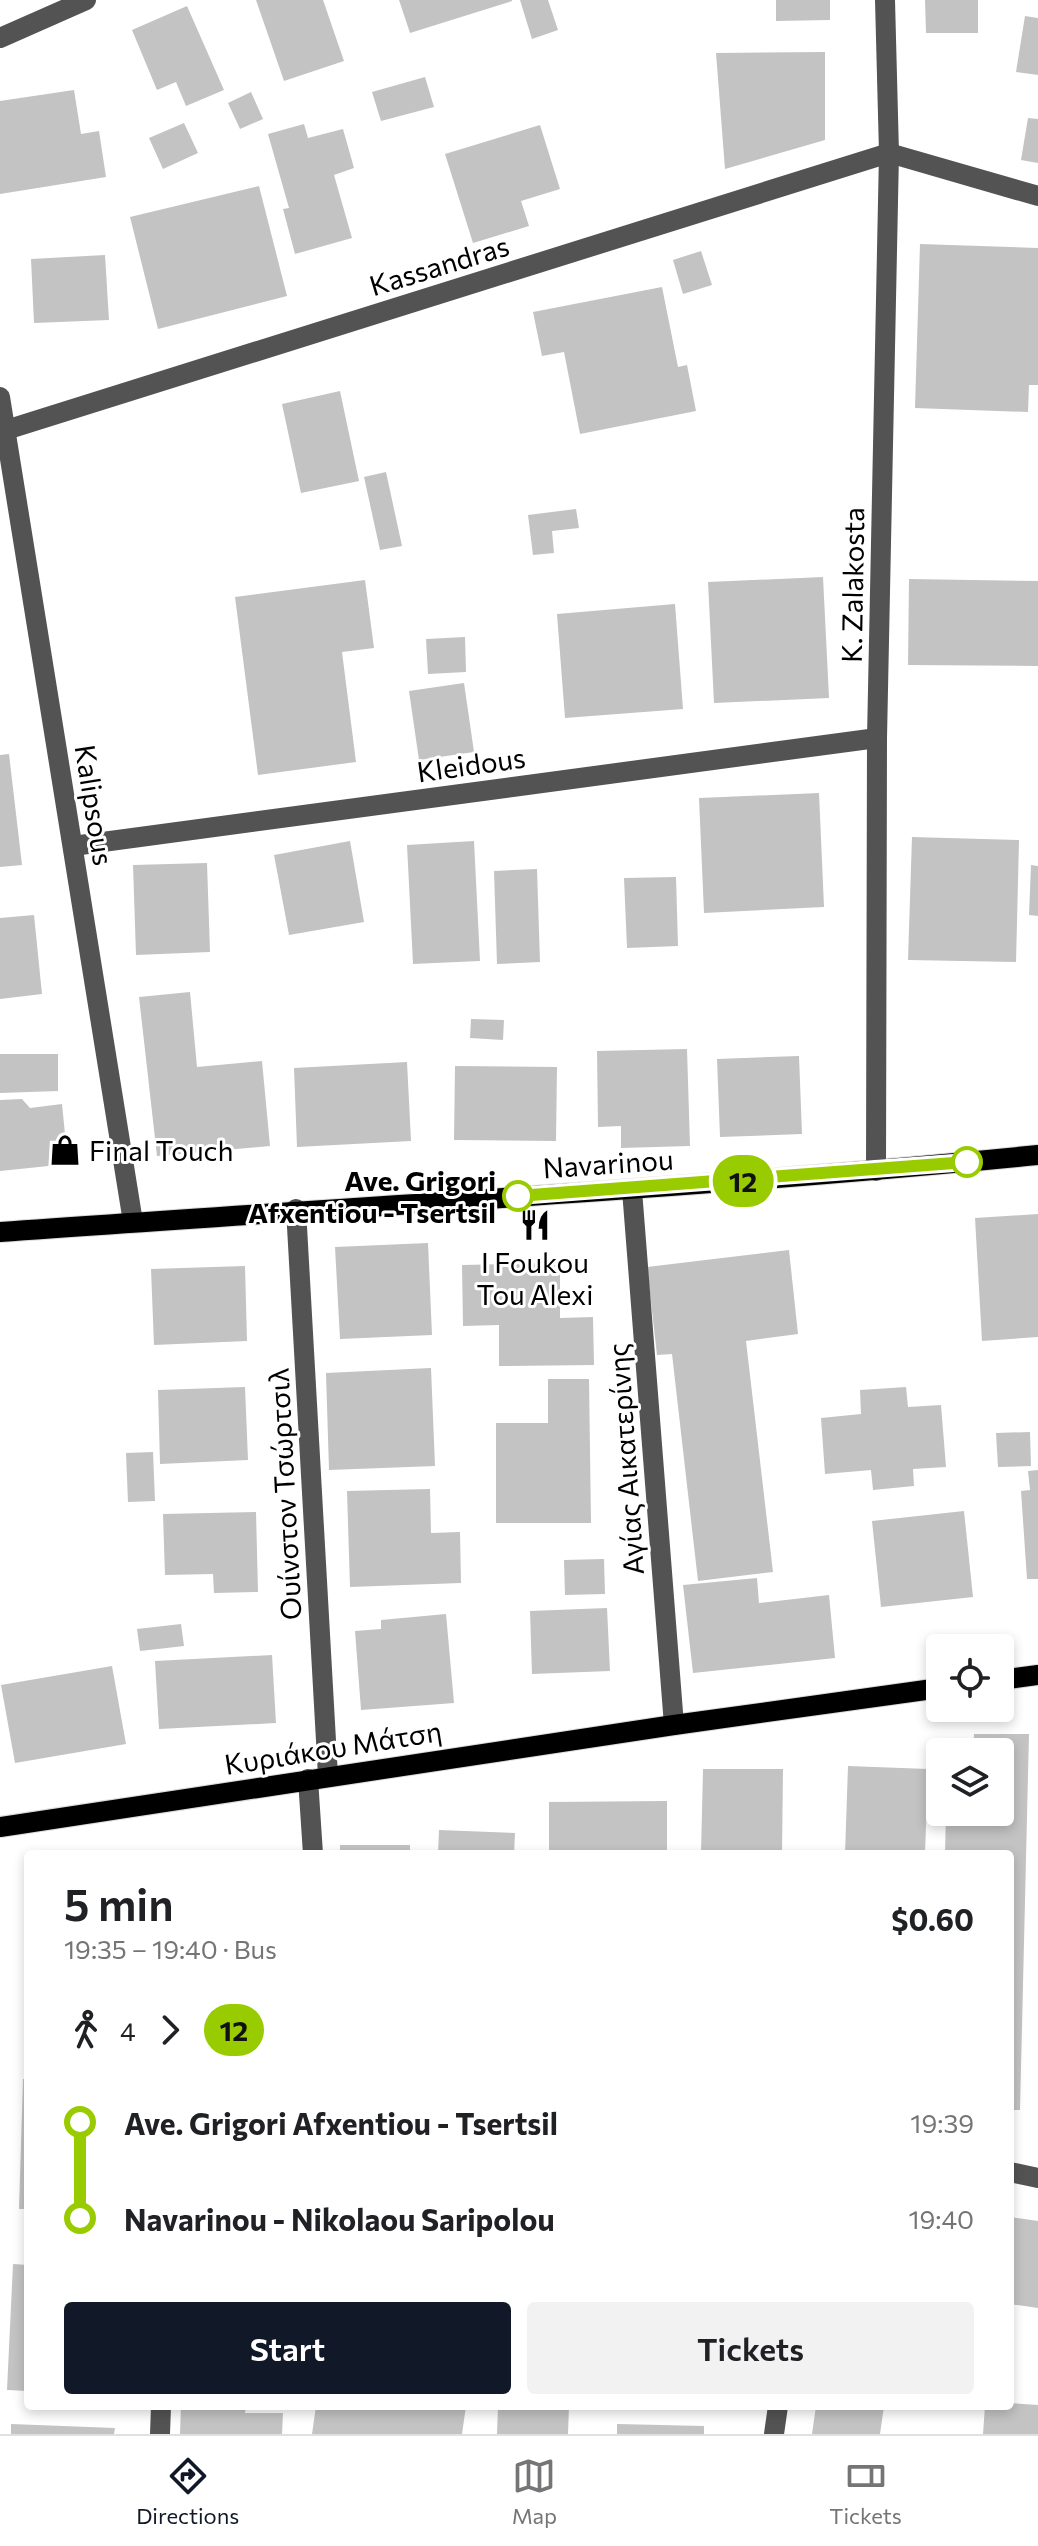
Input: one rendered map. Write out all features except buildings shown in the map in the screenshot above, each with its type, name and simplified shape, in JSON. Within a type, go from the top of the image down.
[{"type":"main road","name":"Navarinou","points":[[0,1232],[296,1209],[632,1190],[1038,1155]]},
{"type":"main road","points":[[1014,1678],[1038,1675]]},
{"type":"main road","name":"Κυριάκου Μάτση","points":[[0,1827],[926,1690]]},
{"type":"street","points":[[0,38],[86,0]]},
{"type":"street","name":"K. Zalakosta","points":[[876,1171],[877,738],[889,153],[885,0]]},
{"type":"street","points":[[889,153],[1038,196]]},
{"type":"street","name":"Kassandras","points":[[6,430],[889,153]]},
{"type":"street","name":"Kalipsous","points":[[0,397],[133,1222]]},
{"type":"street","name":"Kleidous","points":[[73,846],[877,738]]},
{"type":"street","name":"Αγίας Αικατερίνης","points":[[632,1190],[674,1725]]},
{"type":"street","name":"Ουίνστον Τσώρτσιλ","points":[[296,1209],[318,1778],[313,1850]]},
{"type":"street","points":[[1014,2173],[1038,2178]]},
{"type":"street","points":[[160,2434],[161,2410]]},
{"type":"street","points":[[774,2434],[777,2410]]},
{"type":"bus line","name":"12","points":[[518,1196],[632,1190],[967,1162]]},
{"type":"place","name":"Final Touch","points":[[65,1150]]},
{"type":"place","name":"Ave. Grigori Afxentiou - Tsertsil","points":[[518,1196]]},
{"type":"place","name":"I Foukou Tou Alexi","points":[[535,1225]]}]
